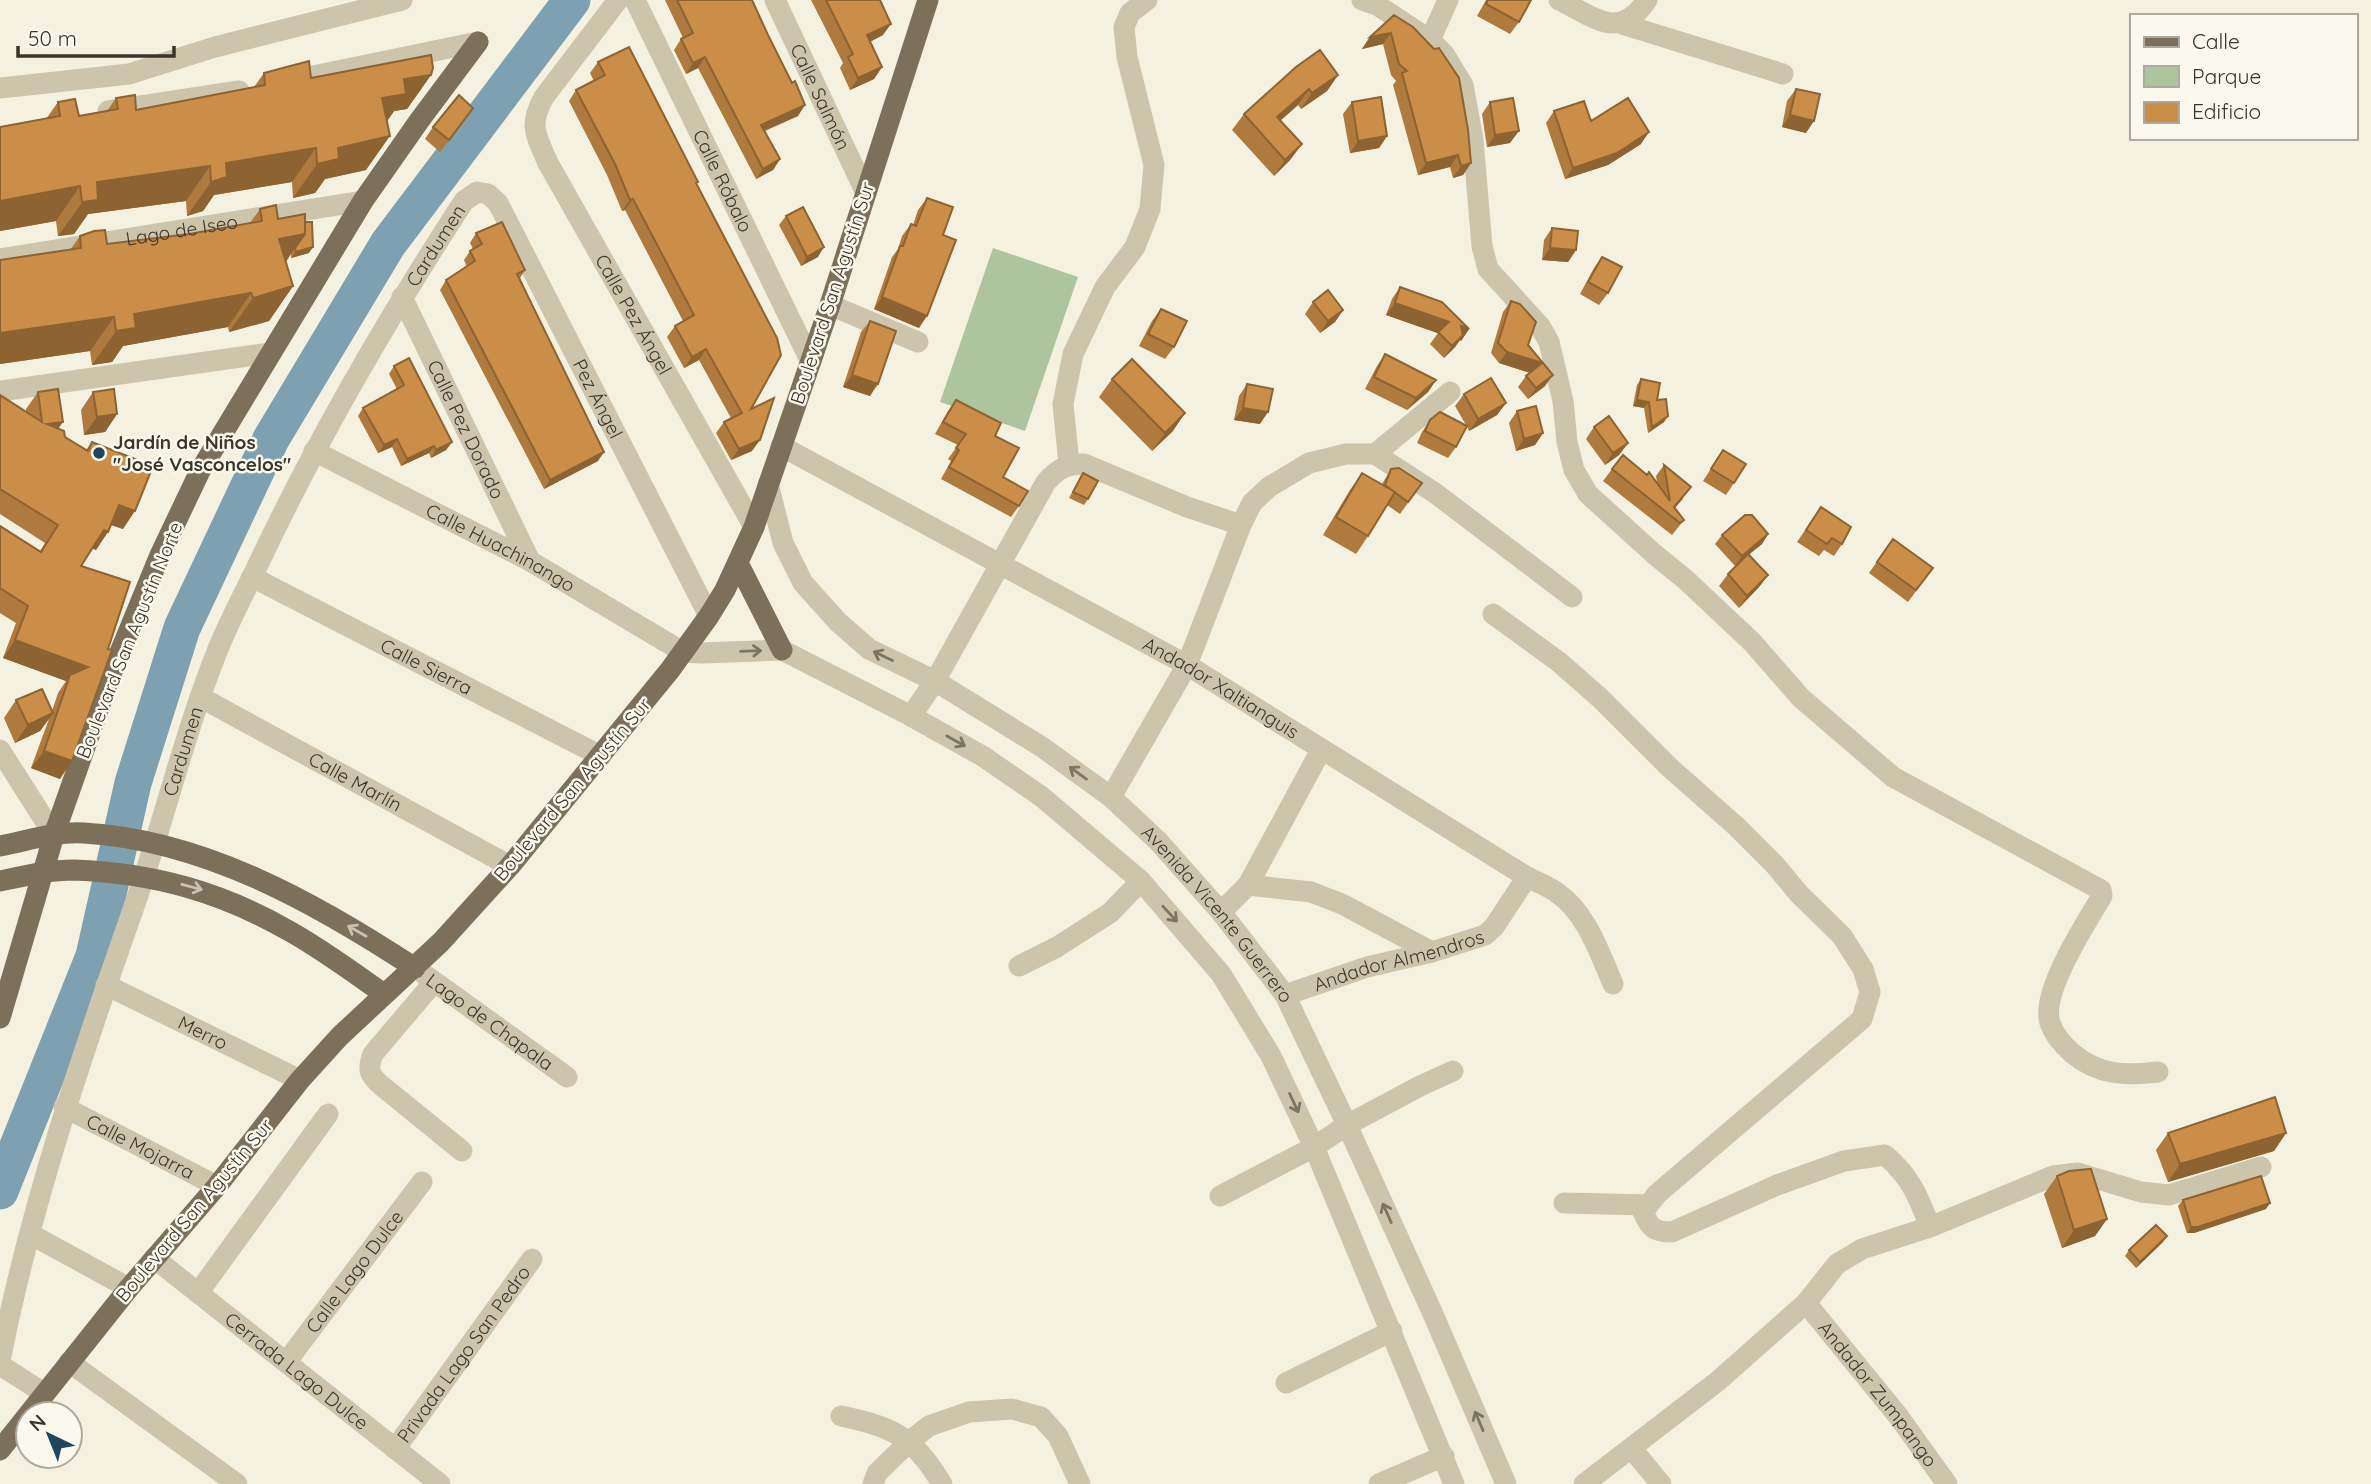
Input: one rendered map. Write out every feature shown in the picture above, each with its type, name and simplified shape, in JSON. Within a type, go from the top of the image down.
[{"type":"main road","name":"Boulevard San Agustín Sur","points":[[0,1450],[300,1080],[340,1036],[415,968],[510,866],[601,756],[709,616],[754,527],[830,305],[924,3]]},
{"type":"main road","name":"Boulevard San Agustín Norte","points":[[0,1018],[54,835],[109,680],[160,555],[200,471],[363,201],[478,42]]},
{"type":"main road","points":[[738,563],[782,650]]},
{"type":"main road","points":[[0,846],[54,835],[84,833],[146,842],[228,867],[284,892],[356,929],[415,968]]},
{"type":"main road","points":[[0,881],[73,870],[135,876],[202,890],[291,932],[384,994]]},
{"type":"street","points":[[0,88],[129,74],[215,47],[402,0]]},
{"type":"street","name":"Calle Pez Ángel","points":[[618,0],[544,97],[535,113],[534,132],[548,163],[754,527]]},
{"type":"street","name":"Calle Róbalo","points":[[635,0],[811,362]]},
{"type":"street","name":"Calle Salmón","points":[[775,0],[866,193]]},
{"type":"street","points":[[1069,464],[1063,404],[1073,354],[1105,287],[1135,247],[1150,209],[1154,165],[1127,57],[1124,27],[1130,13],[1147,0]]},
{"type":"street","points":[[1362,0],[1377,5],[1430,40],[1444,54],[1463,85],[1473,140],[1482,246],[1488,269],[1540,326],[1549,342],[1563,401],[1567,442],[1574,470],[1588,494],[1752,642],[1801,698],[1893,777],[2101,890],[2102,896],[2076,940],[2051,993],[2049,1022],[2062,1044],[2083,1062],[2100,1071],[2129,1075],[2158,1072]]},
{"type":"street","points":[[1430,40],[1448,0]]},
{"type":"street","points":[[1559,0],[1607,23],[1622,23],[1783,74]]},
{"type":"street","points":[[1622,23],[1636,16],[1647,0]]},
{"type":"street","points":[[82,116],[245,90],[478,42]]},
{"type":"street","name":"Cardumen","points":[[44,1393],[0,1363],[10,1311],[65,1107],[107,985],[146,842],[219,646],[314,451],[402,297],[464,201],[477,192]]},
{"type":"street","name":"Pez Ángel","points":[[477,192],[488,194],[498,203],[709,616]]},
{"type":"street","name":"Lago de Iseo","points":[[0,259],[363,201]]},
{"type":"street","name":"Calle Pez Dorado","points":[[402,297],[530,561]]},
{"type":"street","points":[[830,305],[918,342]]},
{"type":"street","points":[[0,391],[270,353]]},
{"type":"street","points":[[1376,454],[1450,392]]},
{"type":"street","name":"Andador Xaltianguis","points":[[781,446],[1187,665],[1527,877],[1557,892],[1577,912],[1589,931],[1613,984]]},
{"type":"street","name":"Calle Huachinango","points":[[314,451],[530,561],[683,652]]},
{"type":"street","points":[[1111,797],[1187,665],[1252,503],[1269,486],[1309,463],[1346,454],[1376,454],[1435,493],[1572,597]]},
{"type":"street","points":[[911,716],[935,681],[1046,482],[1057,470],[1069,464],[1084,464],[1187,507],[1241,525]]},
{"type":"street","name":"Avenida Vicente Guerrero","points":[[768,484],[783,543],[803,583],[838,622],[869,649],[935,681],[1042,747],[1111,797],[1158,841],[1221,912],[1285,995],[1347,1125],[1506,1484]]},
{"type":"street","name":"Calle Sierra","points":[[252,577],[601,756]]},
{"type":"street","points":[[1493,614],[1559,662],[1600,698],[1669,767],[1756,846],[1842,936],[1863,969],[1870,992],[1862,1019],[1767,1098],[1647,1205],[1643,1212],[1649,1227],[1657,1232],[1672,1232],[1788,1181],[1844,1161],[1885,1155],[1902,1169],[1916,1191],[1930,1227]]},
{"type":"street","name":"Avenida Vicente Guerrero","points":[[683,652],[782,650],[984,757],[1042,797],[1141,881],[1221,974],[1271,1056],[1314,1147],[1454,1484]]},
{"type":"street","name":"Calle Marlín","points":[[200,697],[510,866]]},
{"type":"street","points":[[0,750],[54,835]]},
{"type":"street","points":[[1221,912],[1248,885],[1321,750]]},
{"type":"street","name":"Andador Almendros","points":[[1285,995],[1367,967],[1432,952],[1485,935],[1494,928],[1527,877]]},
{"type":"street","points":[[1018,966],[1057,947],[1110,913],[1141,881]]},
{"type":"street","points":[[1248,885],[1311,892],[1342,904],[1432,952]]},
{"type":"street","name":"Lago de Chapala","points":[[415,968],[567,1077]]},
{"type":"street","points":[[434,982],[373,1054],[368,1068],[376,1082],[462,1151]]},
{"type":"street","name":"Merro","points":[[107,985],[300,1080]]},
{"type":"street","points":[[1220,1196],[1314,1147],[1347,1125],[1453,1071]]},
{"type":"street","name":"Calle Mojarra","points":[[65,1107],[216,1186]]},
{"type":"street","points":[[198,1293],[328,1114]]},
{"type":"street","points":[[1584,1484],[1718,1381],[1806,1303],[1837,1265],[1862,1249],[1930,1227],[2053,1176],[2078,1172],[2141,1192],[2169,1195],[2261,1167]]},
{"type":"street","name":"Calle Lago Dulce","points":[[287,1361],[422,1182]]},
{"type":"street","points":[[1564,1203],[1647,1205]]},
{"type":"street","points":[[30,1234],[129,1289]]},
{"type":"street","name":"Cerrada Lago Dulce","points":[[154,1258],[440,1484]]},
{"type":"street","name":"Privada Lago San Pedro","points":[[395,1449],[532,1259]]},
{"type":"street","name":"Andador Zumpango","points":[[1806,1303],[1899,1417],[1947,1484]]},
{"type":"street","points":[[1286,1383],[1392,1331]]},
{"type":"street","points":[[69,1362],[237,1484]]},
{"type":"street","points":[[873,1484],[877,1473],[929,1426],[969,1412],[1012,1409],[1041,1418],[1058,1436],[1080,1484]]},
{"type":"street","points":[[841,1416],[873,1423],[910,1441],[932,1467],[942,1484]]},
{"type":"street","points":[[1632,1449],[1661,1484]]},
{"type":"street","points":[[1379,1484],[1444,1456]]},
{"type":"green space","points":[[993,248],[1078,277],[1025,431],[940,402]]},
{"type":"building","points":[[677,0],[752,0],[792,83],[795,81],[805,105],[761,125],[780,159],[763,169],[705,57],[693,63],[681,39],[693,33]]},
{"type":"building","points":[[826,0],[880,0],[891,24],[867,35],[882,67],[858,78],[848,57],[853,54]]},
{"type":"building","points":[[1488,0],[1531,0],[1519,22],[1486,4]]},
{"type":"building","points":[[1394,15],[1413,27],[1434,49],[1439,48],[1459,78],[1471,163],[1461,166],[1458,155],[1426,163],[1402,73],[1407,71],[1399,64],[1391,33],[1370,37]]},
{"type":"building","points":[[629,47],[777,338],[781,355],[751,409],[774,398],[760,440],[739,449],[724,422],[742,413],[706,349],[692,357],[675,326],[694,315],[633,199],[630,200],[615,164],[576,90],[605,75],[598,62]]},
{"type":"building","points":[[1320,50],[1338,75],[1312,93],[1309,89],[1277,117],[1302,144],[1285,160],[1244,114],[1296,67]]},
{"type":"building","points":[[431,55],[431,75],[404,79],[406,94],[382,98],[390,136],[338,148],[339,159],[317,164],[316,148],[226,163],[227,177],[211,182],[210,166],[97,182],[98,200],[82,202],[80,186],[0,201],[0,127],[60,116],[58,102],[75,99],[79,116],[118,109],[116,98],[135,95],[136,110],[265,85],[264,73],[309,61],[311,78]]},
{"type":"building","points":[[1796,89],[1820,94],[1814,121],[1790,115]]},
{"type":"building","points":[[459,95],[473,108],[449,140],[433,127]]},
{"type":"building","points":[[1381,97],[1387,136],[1358,141],[1352,102]]},
{"type":"building","points":[[1513,98],[1519,131],[1495,135],[1490,102]]},
{"type":"building","points":[[1628,98],[1649,132],[1617,153],[1573,168],[1554,111],[1584,101],[1591,121]]},
{"type":"building","points":[[927,198],[953,207],[943,235],[956,240],[927,316],[882,297],[900,246],[903,246],[911,224],[916,226]]},
{"type":"building","points":[[276,205],[278,219],[305,214],[305,234],[279,239],[293,286],[253,298],[251,293],[134,314],[136,328],[116,331],[114,317],[0,333],[0,260],[81,248],[80,236],[94,231],[105,230],[107,244],[189,234],[262,221],[260,209]]},
{"type":"building","points":[[803,207],[824,247],[807,257],[786,216]]},
{"type":"building","points":[[305,222],[312,222],[313,247],[296,252],[295,248],[305,234]]},
{"type":"building","points":[[502,222],[525,270],[517,274],[604,452],[550,480],[446,280],[475,261],[470,251],[482,244],[476,233]]},
{"type":"building","points":[[1552,228],[1578,231],[1576,250],[1550,248]]},
{"type":"building","points":[[1602,257],[1622,267],[1608,293],[1588,282]]},
{"type":"building","points":[[1400,287],[1442,302],[1469,329],[1461,326],[1463,335],[1452,346],[1438,332],[1449,322],[1395,303]]},
{"type":"building","points":[[1328,290],[1343,310],[1328,321],[1313,302]]},
{"type":"building","points":[[1511,301],[1520,304],[1536,322],[1528,345],[1553,375],[1536,388],[1526,376],[1542,363],[1507,352],[1498,343]]},
{"type":"building","points":[[1161,309],[1187,321],[1174,347],[1148,334]]},
{"type":"building","points":[[870,321],[896,331],[878,384],[852,375]]},
{"type":"building","points":[[1385,354],[1436,380],[1416,398],[1374,377]]},
{"type":"building","points":[[409,358],[452,442],[436,450],[434,446],[407,459],[397,439],[384,445],[363,408],[404,385],[394,366]]},
{"type":"building","points":[[1132,359],[1185,413],[1165,433],[1112,379]]},
{"type":"building","points":[[1491,378],[1506,403],[1478,419],[1464,394]]},
{"type":"building","points":[[1641,379],[1660,383],[1657,400],[1666,399],[1668,416],[1652,427],[1649,402],[1637,400]]},
{"type":"building","points":[[1247,384],[1273,389],[1268,412],[1243,408]]},
{"type":"building","points":[[58,389],[63,422],[47,424],[64,431],[65,437],[88,451],[92,442],[153,466],[135,511],[119,505],[108,532],[104,530],[81,566],[130,582],[108,649],[112,650],[72,761],[44,751],[70,675],[88,667],[15,640],[28,606],[0,588],[0,526],[41,552],[58,525],[0,489],[0,395],[42,422],[38,392]]},
{"type":"building","points":[[114,389],[117,414],[97,417],[93,392]]},
{"type":"building","points":[[956,400],[1001,423],[995,436],[1019,448],[1003,477],[1028,491],[1019,506],[949,467],[959,450],[956,448],[966,434],[943,422]]},
{"type":"building","points":[[1536,406],[1543,433],[1524,439],[1517,411]]},
{"type":"building","points":[[1440,412],[1467,426],[1456,447],[1425,431],[1430,420]]},
{"type":"building","points":[[1609,416],[1628,443],[1613,453],[1594,427]]},
{"type":"building","points":[[1723,450],[1746,464],[1734,483],[1711,469]]},
{"type":"building","points":[[1623,455],[1647,475],[1649,472],[1670,501],[1664,465],[1691,487],[1674,507],[1684,520],[1680,523],[1612,469]]},
{"type":"building","points":[[1399,468],[1422,483],[1408,502],[1385,485],[1391,469]]},
{"type":"building","points":[[1083,473],[1098,481],[1088,499],[1073,492]]},
{"type":"building","points":[[1362,473],[1395,492],[1368,536],[1336,517]]},
{"type":"building","points":[[1821,507],[1851,527],[1842,544],[1832,538],[1827,544],[1806,530]]},
{"type":"building","points":[[1745,515],[1752,515],[1768,534],[1742,556],[1722,535]]},
{"type":"building","points":[[1893,539],[1933,568],[1916,590],[1877,562]]},
{"type":"building","points":[[1748,554],[1768,575],[1747,596],[1728,574]]},
{"type":"building","points":[[42,689],[53,713],[28,725],[16,700]]},
{"type":"building","points":[[2275,1097],[2286,1133],[2180,1164],[2168,1133]]},
{"type":"building","points":[[2091,1169],[2107,1219],[2074,1230],[2057,1176],[2069,1171]]},
{"type":"building","points":[[2261,1176],[2270,1203],[2191,1227],[2183,1200]]},
{"type":"building","points":[[2156,1225],[2167,1236],[2140,1262],[2129,1250]]},
{"type":"waterway","points":[[0,1191],[94,956],[133,783],[182,628],[271,439],[388,244],[572,0]]},
{"type":"place","name":"Jardín de Niños \"José Vasconcelos\"","points":[[99,453]]}]
